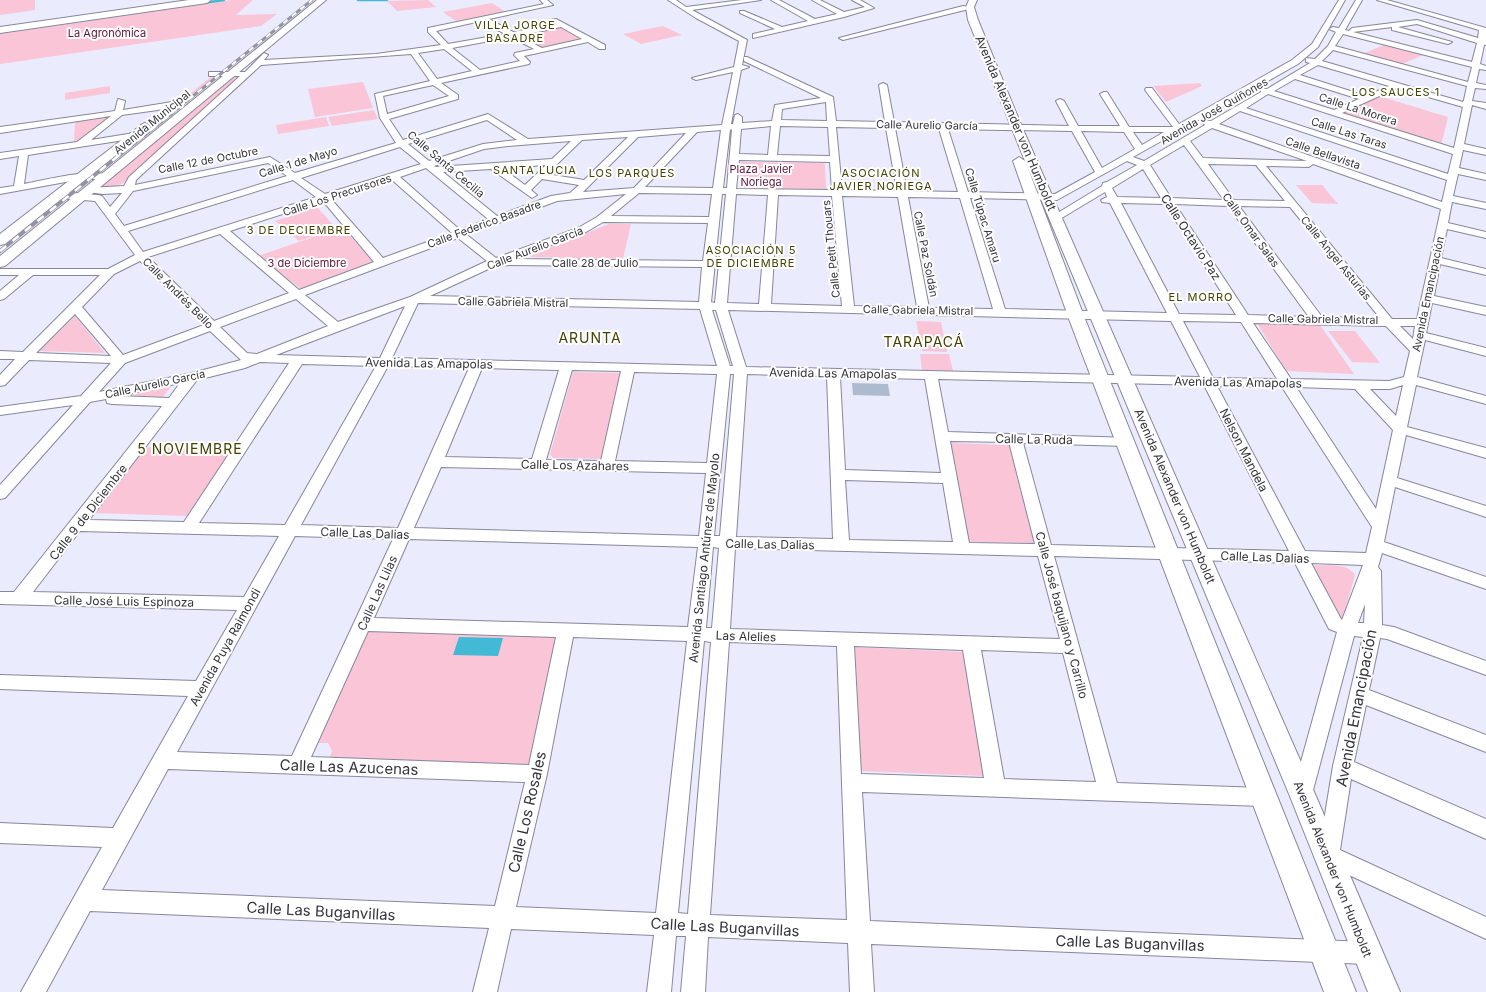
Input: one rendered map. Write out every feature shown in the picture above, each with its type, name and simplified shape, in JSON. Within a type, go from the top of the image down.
[{"type":"main road","points":[[0,30],[207,0]]},
{"type":"main road","name":"Avenida Municipal","points":[[0,264],[322,0]]},
{"type":"main road","points":[[274,24],[301,2]]},
{"type":"main road","name":"Avenida Alexander von Humboldt","points":[[968,4],[984,58],[1011,127],[1031,198],[1340,992]]},
{"type":"main road","points":[[208,77],[228,61]]},
{"type":"main road","name":"Avenida Municipal","points":[[0,241],[176,102]]},
{"type":"main road","name":"Avenida Alexander von Humboldt","points":[[1011,127],[1048,198],[1302,794],[1384,992]]},
{"type":"street","points":[[478,72],[446,47],[431,30],[549,5],[543,0]]},
{"type":"street","points":[[671,0],[750,38],[752,41],[742,89]]},
{"type":"street","points":[[681,0],[689,8]]},
{"type":"street","points":[[689,8],[758,0]]},
{"type":"street","points":[[774,0],[815,22]]},
{"type":"street","points":[[815,0],[844,15]]},
{"type":"street","points":[[756,36],[871,8],[855,0]]},
{"type":"street","name":"Avenida José Quiñones","points":[[1048,198],[1057,197],[1300,58],[1315,45],[1342,0]]},
{"type":"street","name":"Avenida José Quiñones","points":[[1056,217],[1082,199],[1212,125],[1317,62],[1331,47],[1359,0]]},
{"type":"street","points":[[1380,0],[1480,40]]},
{"type":"street","points":[[843,38],[968,4]]},
{"type":"street","points":[[533,8],[602,47]]},
{"type":"street","name":"Avenida Santiago Antúnez de Mayolo","points":[[660,992],[713,468],[732,370],[705,306],[708,264],[726,126],[743,42],[742,38],[689,8]]},
{"type":"street","points":[[786,13],[795,11]]},
{"type":"street","points":[[742,12],[782,30]]},
{"type":"street","points":[[759,19],[768,17]]},
{"type":"street","points":[[483,18],[541,50]]},
{"type":"street","points":[[1340,30],[1417,22],[1480,40]]},
{"type":"street","points":[[259,63],[359,57],[446,47],[561,24]]},
{"type":"street","points":[[1386,26],[1460,45]]},
{"type":"street","points":[[1326,28],[1480,67]]},
{"type":"street","points":[[435,82],[526,62],[518,55],[588,40]]},
{"type":"street","name":"Avenida Emancipación","points":[[1302,794],[1347,629],[1374,552],[1380,527],[1471,84],[1480,67],[1480,40]]},
{"type":"street","points":[[1331,47],[1486,87]]},
{"type":"street","points":[[110,214],[130,188],[132,180],[259,63],[264,55],[263,48]]},
{"type":"street","points":[[384,118],[455,97],[435,82],[412,51]]},
{"type":"street","points":[[1300,58],[1396,86],[1467,104],[1486,106]]},
{"type":"street","points":[[696,78],[737,68],[747,63]]},
{"type":"street","points":[[747,63],[830,99]]},
{"type":"street","points":[[208,77],[247,74]]},
{"type":"street","points":[[1295,76],[1366,99]]},
{"type":"street","name":"Calle Santa Cecilia","points":[[435,82],[379,94],[380,108],[389,130],[401,143],[495,220]]},
{"type":"street","name":"Calle Paz Soldán","points":[[883,84],[924,311]]},
{"type":"street","name":"Calle La Morera","points":[[1252,86],[1334,113],[1458,149],[1486,152]]},
{"type":"street","points":[[1334,113],[1396,86]]},
{"type":"street","points":[[1149,90],[1176,129]]},
{"type":"street","points":[[1104,94],[1140,150]]},
{"type":"street","points":[[772,158],[778,107],[830,99]]},
{"type":"street","name":"Calle Petit Thouars","points":[[830,99],[848,309]]},
{"type":"street","points":[[119,113],[120,101]]},
{"type":"street","points":[[1060,101],[1100,173]]},
{"type":"street","points":[[0,156],[24,153],[72,135],[119,113],[176,102]]},
{"type":"street","name":"Avenida Santiago Antúnez de Mayolo","points":[[693,992],[728,542],[732,370],[721,306],[740,107]]},
{"type":"street","name":"Calle Las Taras","points":[[1239,108],[1453,174],[1486,177]]},
{"type":"street","points":[[72,135],[119,113]]},
{"type":"street","name":"Calle 1 de Mayo","points":[[121,230],[488,117],[527,142]]},
{"type":"street","name":"Calle Bellavista","points":[[1194,120],[1323,165],[1447,203],[1486,206]]},
{"type":"street","name":"Calle Aurelio García","points":[[0,411],[86,399],[192,377],[256,359],[336,327],[414,299],[495,262],[582,230],[601,219],[637,190],[694,130],[737,124],[776,122],[1176,129]]},
{"type":"street","name":"Calle Túpac Amaru","points":[[943,126],[1000,312]]},
{"type":"street","points":[[0,130],[72,135],[134,136]]},
{"type":"street","name":"Calle Los Precursores","points":[[0,382],[110,272],[141,256],[326,199],[393,176],[431,168],[484,147],[527,142],[694,130]]},
{"type":"street","points":[[574,195],[635,134]]},
{"type":"street","points":[[525,190],[579,139]]},
{"type":"street","name":"Calle Omar Salas","points":[[1185,140],[1317,319]]},
{"type":"street","points":[[18,188],[24,153]]},
{"type":"street","points":[[734,157],[834,159]]},
{"type":"street","points":[[1126,158],[1144,164]]},
{"type":"street","name":"Calle 12 de Octubre","points":[[87,193],[130,188],[270,160],[326,199],[380,262]]},
{"type":"street","points":[[1200,161],[1323,165]]},
{"type":"street","points":[[431,168],[555,162]]},
{"type":"street","name":"Calle Angel Asturias","points":[[1259,163],[1388,321],[1416,350]]},
{"type":"street","name":"Calle Octavio Paz","points":[[1144,164],[1380,527]]},
{"type":"street","points":[[493,166],[541,203]]},
{"type":"street","points":[[0,191],[82,176],[106,177]]},
{"type":"street","points":[[393,176],[458,233],[495,262]]},
{"type":"street","points":[[541,176],[586,183]]},
{"type":"street","name":"Nelson Mandela","points":[[1106,185],[1335,624],[1347,629]]},
{"type":"street","name":"Calle Federico Basadre","points":[[0,494],[121,360],[541,203],[574,195],[637,190],[1048,198]]},
{"type":"street","name":"Calle Andrés Bello","points":[[60,195],[87,193],[98,198],[141,256],[243,357],[256,359]]},
{"type":"street","points":[[765,307],[773,193]]},
{"type":"street","points":[[1082,199],[1292,204]]},
{"type":"street","points":[[601,219],[714,220]]},
{"type":"street","points":[[1442,225],[1486,235]]},
{"type":"street","points":[[223,231],[336,327]]},
{"type":"street","points":[[0,253],[16,250]]},
{"type":"street","points":[[1435,260],[1486,272]]},
{"type":"street","name":"Calle 28 de Julio","points":[[495,262],[708,264]]},
{"type":"street","points":[[0,272],[110,272]]},
{"type":"street","points":[[0,297],[30,272]]},
{"type":"street","points":[[1427,298],[1486,311]]},
{"type":"street","name":"Calle Gabriela Mistral","points":[[414,299],[1388,321],[1421,329],[1486,352]]},
{"type":"street","name":"Avenida Puya Raimondi","points":[[33,992],[384,362],[414,299]]},
{"type":"street","points":[[76,307],[121,360]]},
{"type":"street","points":[[0,355],[121,360]]},
{"type":"street","name":"Avenida Las Amapolas","points":[[256,359],[1359,385],[1390,385],[1410,379]]},
{"type":"street","points":[[188,528],[298,360]]},
{"type":"street","name":"Calle Las Lilas","points":[[298,765],[404,534],[477,364]]},
{"type":"street","points":[[538,464],[567,366]]},
{"type":"street","points":[[607,466],[628,368]]},
{"type":"street","points":[[833,373],[841,545]]},
{"type":"street","points":[[931,375],[962,549]]},
{"type":"street","name":"Calle 9 de Diciembre","points":[[19,598],[192,377]]},
{"type":"street","points":[[1410,379],[1486,400]]},
{"type":"street","points":[[1359,385],[1400,429],[1486,454]]},
{"type":"street","points":[[86,399],[174,402]]},
{"type":"street","name":"Calle La Ruda","points":[[942,436],[1126,441]]},
{"type":"street","name":"Calle José baquijano y Carrillo","points":[[1015,438],[1109,792]]},
{"type":"street","name":"Calle Los Azahares","points":[[436,462],[713,468]]},
{"type":"street","points":[[838,475],[949,478]]},
{"type":"street","points":[[1389,480],[1486,512]]},
{"type":"street","name":"Calle Las Dalias","points":[[77,525],[1300,558],[1374,552],[1486,583]]},
{"type":"street","name":"Avenida Emancipación","points":[[1326,854],[1330,849],[1343,766],[1373,631],[1374,552]]},
{"type":"street","name":"Calle José Luis Espinoza","points":[[0,598],[249,604]]},
{"type":"street","name":"Las Alelies","points":[[363,624],[1070,646]]},
{"type":"street","points":[[1347,629],[1388,632],[1486,668]]},
{"type":"street","name":"Calle Los Rosales","points":[[485,992],[537,774],[566,630]]},
{"type":"street","points":[[844,639],[862,992]]},
{"type":"street","points":[[971,643],[996,788]]},
{"type":"street","points":[[0,682],[202,689]]},
{"type":"street","points":[[1358,694],[1486,744]]},
{"type":"street","name":"Calle Las Azucenas","points":[[162,760],[537,774]]},
{"type":"street","points":[[1343,766],[1486,829]]},
{"type":"street","points":[[852,783],[1263,797]]},
{"type":"street","points":[[0,833],[119,838]]},
{"type":"street","points":[[1326,854],[1486,928]]},
{"type":"street","name":"Calle Las Buganvillas","points":[[84,900],[502,919],[698,925],[1367,953]]},
{"type":"green space","points":[[0,0],[35,0],[35,10],[0,15]]},
{"type":"green space","name":"La Agronómica","points":[[231,0],[253,0],[236,15],[277,14],[261,26],[0,64],[0,34]]},
{"type":"green space","points":[[428,0],[436,7],[397,11],[387,1]]},
{"type":"green space","points":[[492,3],[506,12],[456,21],[443,12]]},
{"type":"green space","points":[[663,26],[682,35],[641,44],[623,34]]},
{"type":"green space","points":[[560,27],[582,39],[541,48],[520,36]]},
{"type":"green space","points":[[1387,44],[1426,54],[1402,64],[1364,53]]},
{"type":"green space","points":[[212,76],[215,76],[95,174],[90,174]]},
{"type":"green space","points":[[233,76],[240,76],[122,184],[102,189],[100,187]]},
{"type":"green space","points":[[363,82],[373,108],[315,117],[308,89]]},
{"type":"green space","points":[[1200,83],[1202,86],[1166,102],[1153,86]]},
{"type":"green space","points":[[110,86],[110,93],[65,100],[65,93]]},
{"type":"green space","points":[[1379,96],[1448,117],[1441,145],[1342,113]]},
{"type":"green space","points":[[374,110],[378,119],[332,126],[328,117]]},
{"type":"green space","points":[[115,116],[78,144],[74,144],[75,122]]},
{"type":"green space","points":[[326,117],[329,126],[278,134],[276,125]]},
{"type":"green space","name":"Plaza Javier Noriega","points":[[741,162],[822,163],[825,164],[826,189],[740,188]]},
{"type":"green space","points":[[1296,185],[1322,185],[1338,204],[1312,203]]},
{"type":"green space","points":[[317,207],[336,228],[299,241],[275,221]]},
{"type":"green space","points":[[609,224],[631,224],[623,259],[531,257],[531,255]]},
{"type":"green space","name":"3 de Diciembre","points":[[342,227],[372,260],[371,262],[301,289],[258,256]]},
{"type":"green space","points":[[75,316],[105,353],[39,351]]},
{"type":"green space","points":[[916,321],[941,322],[947,352],[922,351]]},
{"type":"green space","points":[[1257,323],[1320,325],[1354,374],[1286,371]]},
{"type":"green space","points":[[1328,331],[1355,331],[1380,363],[1352,362]]},
{"type":"green space","points":[[920,354],[949,354],[953,371],[922,370]]},
{"type":"green space","points":[[573,372],[620,373],[602,459],[553,458],[550,454]]},
{"type":"green space","points":[[172,385],[163,397],[123,395]]},
{"type":"green space","points":[[950,443],[1011,445],[1036,543],[967,542]]},
{"type":"green space","points":[[142,447],[231,450],[188,516],[92,513]]},
{"type":"green space","points":[[1315,565],[1342,566],[1352,571],[1355,575],[1343,618],[1336,616],[1312,569]]},
{"type":"green space","points":[[365,629],[559,637],[529,767],[328,761],[332,751],[328,743],[317,743]]},
{"type":"green space","points":[[852,647],[965,652],[984,776],[858,771]]},
{"type":"water","points":[[459,637],[503,638],[498,656],[453,655]]},
{"type":"building","points":[[852,383],[888,384],[890,396],[853,395]]},
{"type":"waterway","points":[[203,3],[224,0]]},
{"type":"waterway","points":[[358,0],[387,0]]},
{"type":"railway","points":[[172,113],[312,0]]},
{"type":"railway","points":[[0,251],[173,112]]},
{"type":"district","name":"VILLA JORGE BASADRE","points":[[515,31]]},
{"type":"district","name":"LOS SAUCES 1","points":[[1396,92]]},
{"type":"district","name":"SANTA LUCIA","points":[[535,170]]},
{"type":"district","name":"LOS PARQUES","points":[[632,173]]},
{"type":"district","name":"ASOCIACIÓN JAVIER NORIEGA","points":[[881,179]]},
{"type":"district","name":"3 DE DECIEMBRE","points":[[299,230]]},
{"type":"district","name":"ASOCIACIÓN 5 DE DICIEMBRE","points":[[751,256]]},
{"type":"district","name":"EL MORRO","points":[[1201,297]]},
{"type":"district","name":"ARUNTA","points":[[590,337]]},
{"type":"district","name":"TARAPACÁ","points":[[924,341]]},
{"type":"district","name":"5 NOVIEMBRE","points":[[190,448]]}]
